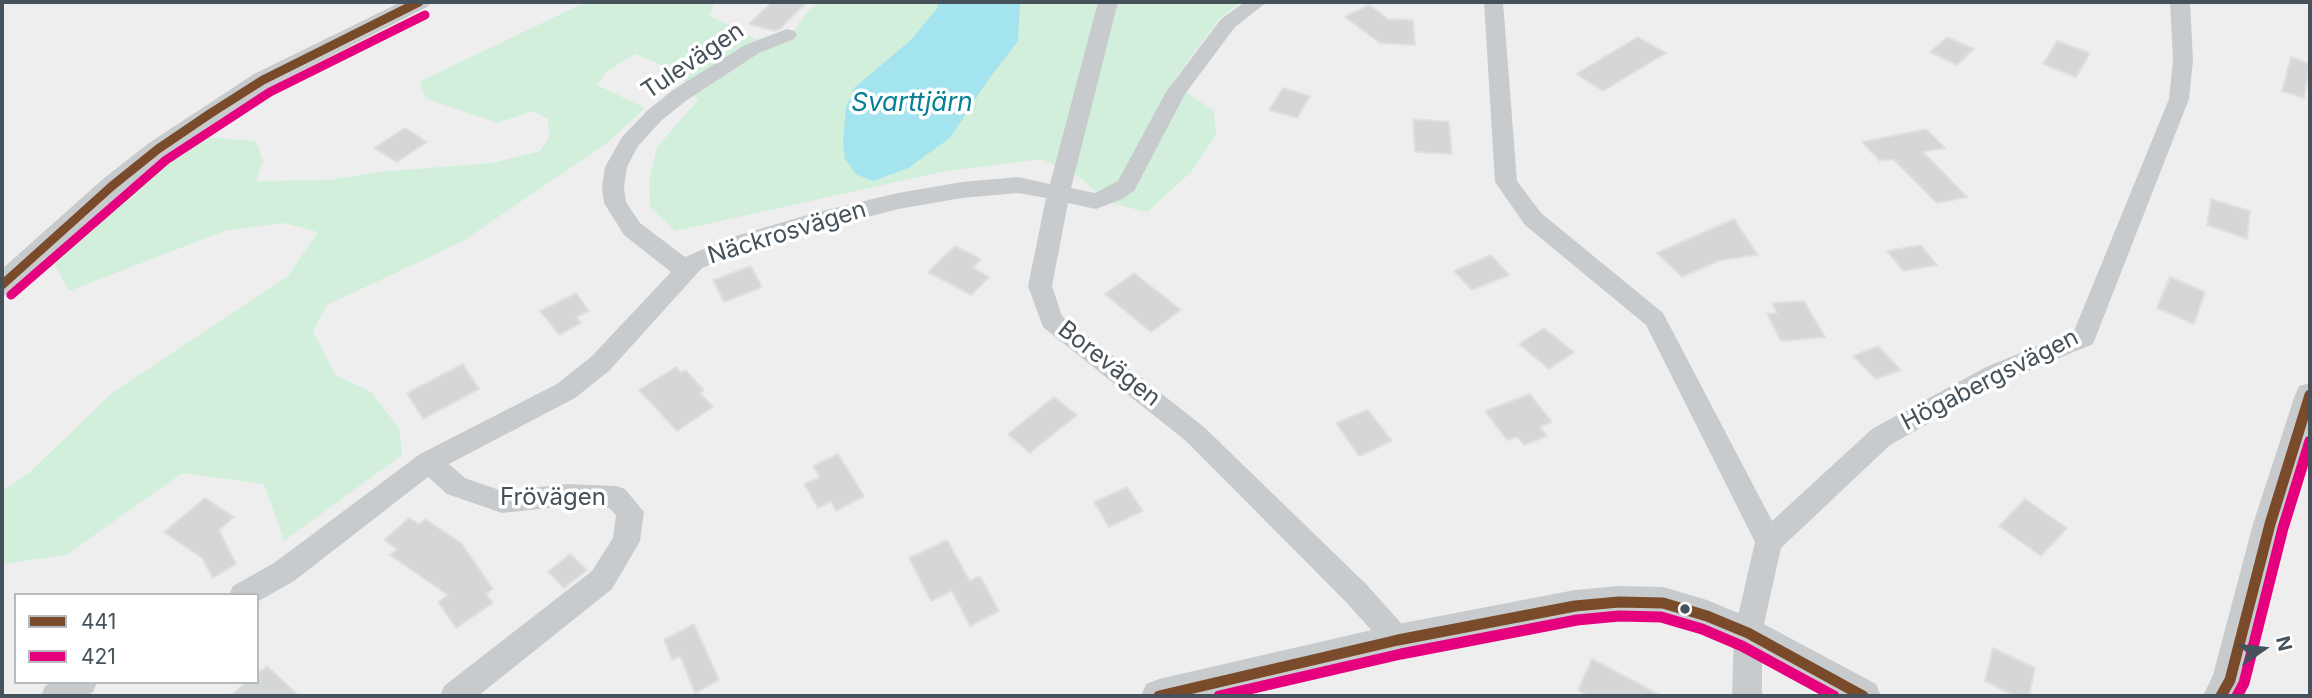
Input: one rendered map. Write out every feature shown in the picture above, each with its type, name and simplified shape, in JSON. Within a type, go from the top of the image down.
[{"type":"street","name":"Borevägen","points":[[1108,2],[1058,194],[1040,286],[1052,321],[1195,434],[1357,594],[1398,640]]},
{"type":"street","name":"Näckrosvägen","points":[[247,593],[284,572],[429,462],[566,391],[600,364],[694,262],[740,243],[818,220],[898,201],[1018,185],[1096,201],[1126,186],[1176,92],[1228,23],[1257,2]]},
{"type":"street","points":[[1493,2],[1506,182],[1533,219],[1655,319],[1769,542],[1748,633],[1748,696]]},
{"type":"street","name":"Högabergsvägen","points":[[1769,542],[1881,437],[1995,374],[2084,337],[2179,99],[2183,60],[2180,2]]},
{"type":"street","points":[[2,283],[158,149],[263,80],[411,4]]},
{"type":"street","name":"Tulevägen","points":[[685,270],[632,229],[615,203],[613,187],[616,167],[630,142],[655,115],[680,95],[752,49],[787,35]]},
{"type":"street","points":[[2221,696],[2230,680],[2270,524],[2310,395]]},
{"type":"street","name":"Frövägen","points":[[429,462],[456,486],[502,502],[568,495],[616,497],[630,512],[625,541],[602,580],[455,696]]},
{"type":"street","points":[[1159,696],[1398,640],[1575,606],[1619,602],[1663,603],[1707,616],[1748,633],[1863,696]]},
{"type":"street","points":[[56,696],[78,684]]},
{"type":"green space","points":[[586,2],[714,2],[710,16],[756,39],[790,36],[808,11],[819,2],[1241,2],[1219,19],[1172,83],[1214,111],[1216,135],[1191,172],[1147,212],[1110,203],[1079,177],[1042,159],[946,171],[675,231],[650,207],[649,180],[657,147],[698,100],[676,71],[635,54],[606,72],[597,85],[645,108],[607,143],[463,241],[327,305],[313,331],[335,375],[371,392],[399,428],[402,455],[284,541],[264,484],[182,473],[66,555],[2,564],[2,491],[29,473],[112,393],[288,276],[318,232],[284,223],[224,231],[69,291],[53,262],[128,192],[203,137],[256,141],[263,160],[256,181],[329,180],[379,172],[491,163],[540,151],[549,137],[548,119],[533,111],[497,123],[427,99],[419,82]]},
{"type":"water","name":"Svarttjärn","points":[[937,2],[1020,2],[1018,41],[988,80],[950,138],[908,168],[874,181],[857,175],[845,159],[843,142],[846,108],[854,88],[911,40],[938,7]]},
{"type":"building","points":[[772,2],[807,2],[781,28],[774,31],[749,24]]},
{"type":"building","points":[[1369,5],[1388,19],[1413,20],[1415,45],[1380,43],[1345,17]]},
{"type":"building","points":[[1638,37],[1666,53],[1603,91],[1576,74]]},
{"type":"building","points":[[1947,37],[1974,49],[1957,65],[1930,52]]},
{"type":"building","points":[[2057,41],[2090,53],[2076,77],[2043,64]]},
{"type":"building","points":[[2291,57],[2310,64],[2304,98],[2282,91]]},
{"type":"building","points":[[1283,88],[1310,96],[1297,118],[1269,110]]},
{"type":"building","points":[[1413,119],[1449,122],[1452,154],[1415,152]]},
{"type":"building","points":[[405,128],[427,142],[397,162],[374,148]]},
{"type":"building","points":[[1926,129],[1945,148],[1923,152],[1967,197],[1937,203],[1893,159],[1880,161],[1862,142]]},
{"type":"building","points":[[2211,199],[2250,211],[2247,239],[2207,225]]},
{"type":"building","points":[[1734,219],[1758,255],[1721,260],[1682,277],[1657,253]]},
{"type":"building","points":[[1921,245],[1937,265],[1903,271],[1887,251]]},
{"type":"building","points":[[955,246],[981,259],[973,268],[989,277],[971,295],[928,272]]},
{"type":"building","points":[[1491,255],[1509,275],[1472,290],[1454,271]]},
{"type":"building","points":[[751,266],[762,287],[724,302],[713,280]]},
{"type":"building","points":[[1134,273],[1181,310],[1151,332],[1105,294]]},
{"type":"building","points":[[2170,277],[2205,292],[2194,324],[2157,308]]},
{"type":"building","points":[[576,293],[589,311],[576,317],[581,323],[559,335],[540,311]]},
{"type":"building","points":[[1804,301],[1825,337],[1781,341],[1767,314],[1777,313],[1772,303]]},
{"type":"building","points":[[1544,328],[1574,352],[1549,369],[1519,344]]},
{"type":"building","points":[[1878,346],[1901,370],[1876,379],[1853,356]]},
{"type":"building","points":[[463,364],[479,389],[423,419],[407,393]]},
{"type":"building","points":[[676,367],[681,373],[685,370],[704,390],[700,393],[713,407],[677,431],[639,390]]},
{"type":"building","points":[[1530,394],[1552,422],[1540,427],[1547,436],[1524,445],[1517,437],[1507,440],[1485,411]]},
{"type":"building","points":[[1054,397],[1077,415],[1030,453],[1008,434]]},
{"type":"building","points":[[1368,410],[1392,441],[1359,456],[1336,423]]},
{"type":"building","points":[[838,454],[864,496],[836,511],[831,501],[818,508],[804,484],[820,477],[813,466]]},
{"type":"building","points":[[1127,487],[1143,511],[1109,527],[1094,502]]},
{"type":"building","points":[[205,498],[234,517],[219,530],[236,564],[213,578],[202,558],[164,532]]},
{"type":"building","points":[[2025,499],[2067,528],[2041,556],[1999,526]]},
{"type":"building","points":[[409,518],[419,524],[425,519],[461,543],[493,589],[486,594],[493,603],[456,628],[438,602],[448,595],[390,555],[397,549],[384,540]]},
{"type":"building","points":[[947,540],[970,581],[980,576],[999,611],[970,626],[952,591],[931,601],[909,558]]},
{"type":"building","points":[[570,554],[587,570],[564,588],[548,572]]},
{"type":"building","points":[[694,624],[719,680],[695,693],[680,656],[672,660],[664,640]]},
{"type":"building","points":[[1993,648],[2035,668],[2029,696],[2015,696],[1985,681]]},
{"type":"building","points":[[1592,659],[1662,696],[1589,696],[1578,690]]},
{"type":"building","points":[[267,666],[299,696],[230,696],[245,684],[259,684],[259,672]]},
{"type":"transit line","name":"441","points":[[2,285],[112,186],[158,149],[211,113],[263,80],[419,2]]},
{"type":"transit line","name":"421","points":[[11,295],[166,160],[270,92],[425,15]]},
{"type":"transit line","name":"441","points":[[2221,696],[2230,680],[2270,524],[2310,395]]},
{"type":"transit line","name":"421","points":[[2237,696],[2244,683],[2283,528],[2310,441]]},
{"type":"transit line","name":"441","points":[[1159,696],[1398,640],[1575,606],[1619,602],[1663,603],[1707,616],[1748,633],[1863,696]]},
{"type":"transit line","name":"421","points":[[1219,696],[1401,654],[1577,620],[1619,616],[1661,617],[1702,629],[1742,646],[1834,696]]}]
